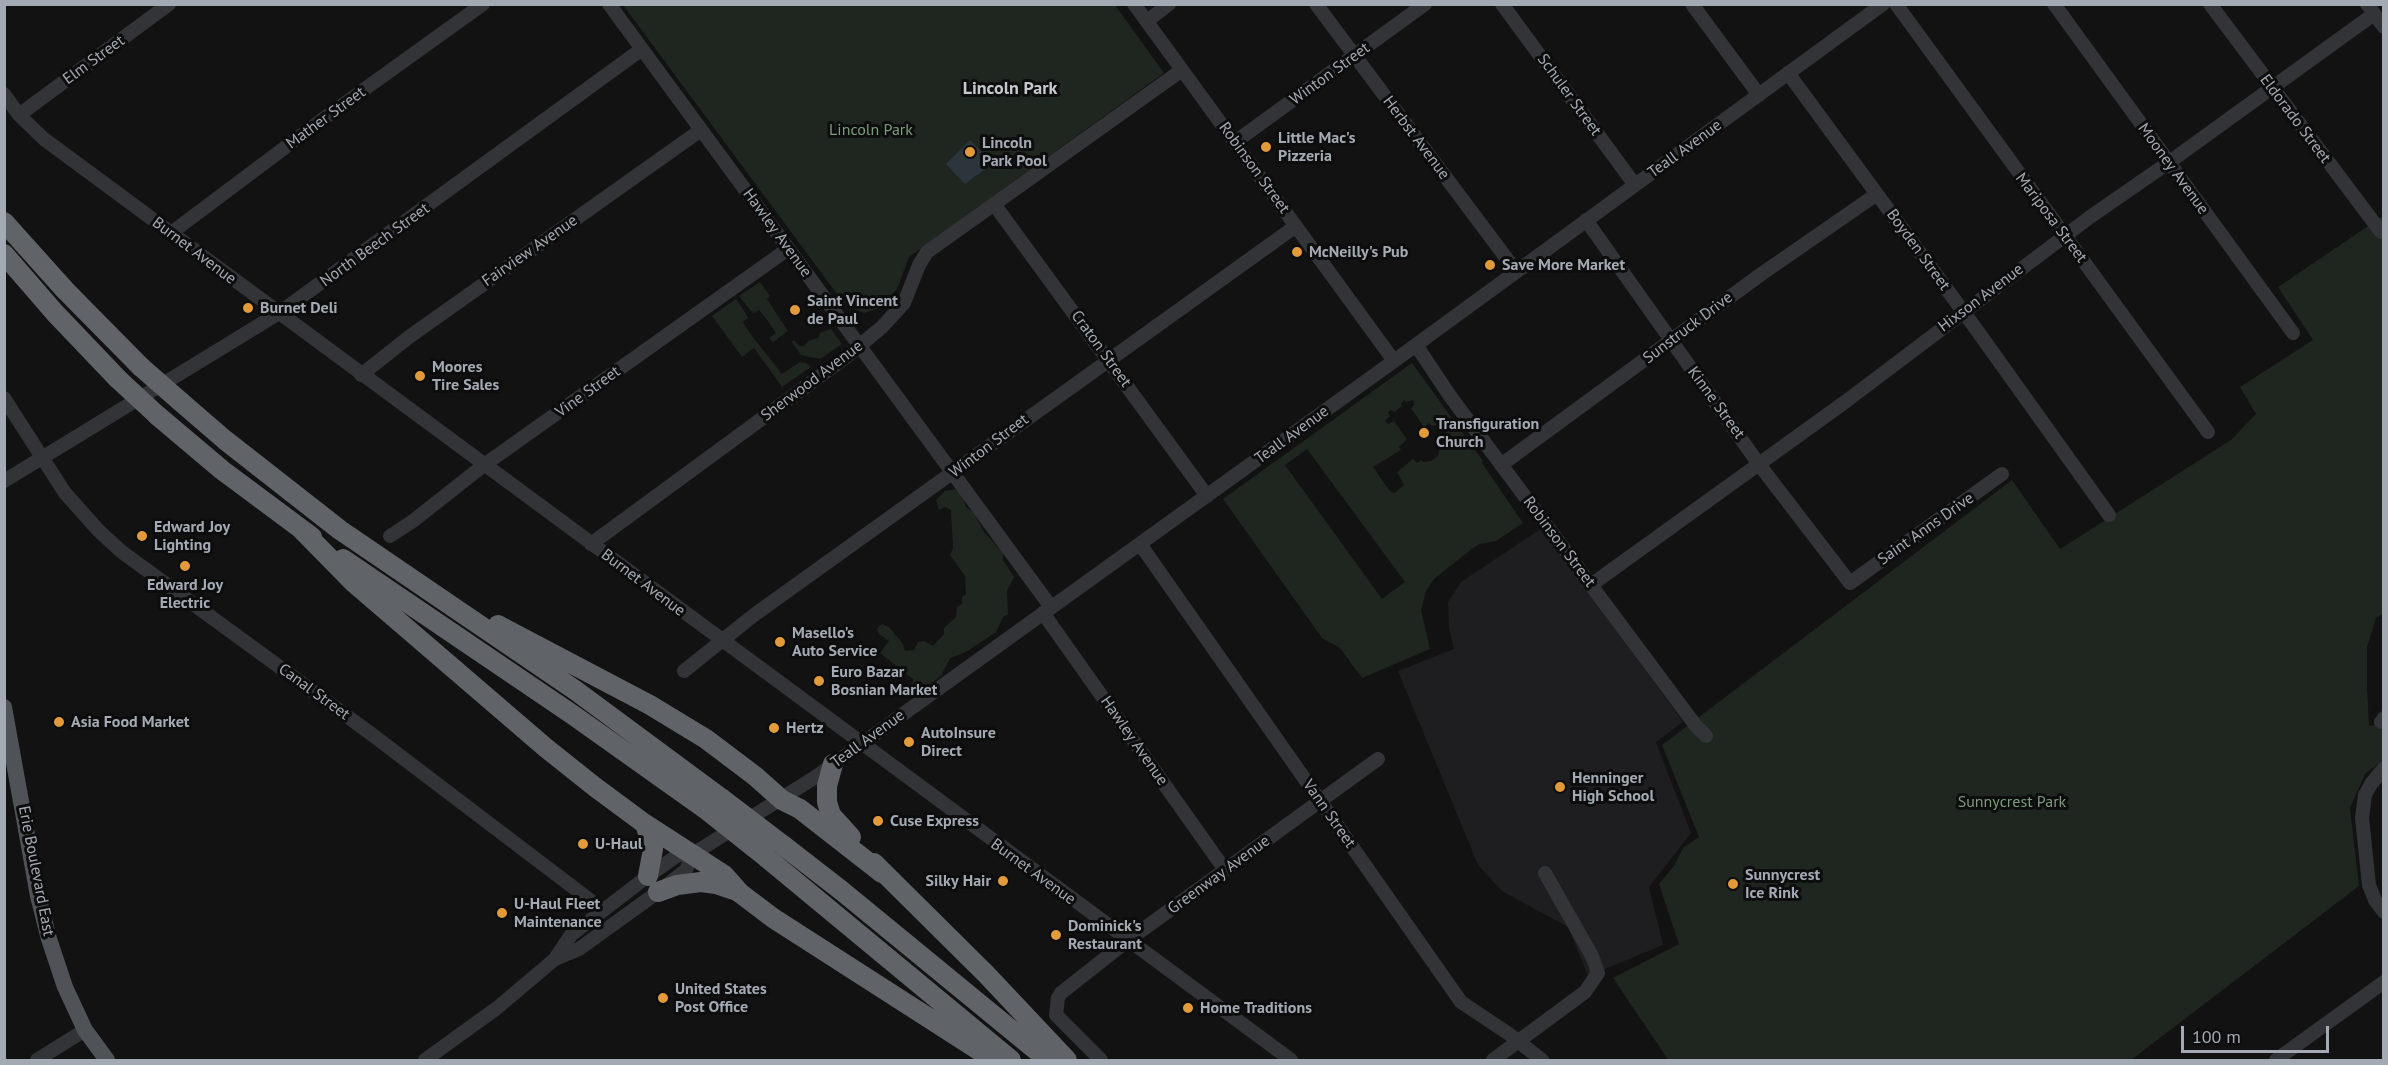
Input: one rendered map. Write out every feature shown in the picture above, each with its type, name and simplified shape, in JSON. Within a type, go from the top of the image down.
[{"type":"highway","points":[[4,222],[65,290],[141,367],[225,440],[340,530],[575,690],[712,803],[767,858],[1011,1060]]},
{"type":"highway","points":[[4,254],[55,313],[118,379],[222,470],[302,530],[573,715],[784,846],[1048,1060]]},
{"type":"highway","points":[[302,530],[354,582],[546,748],[645,824],[724,876],[773,918],[994,1060]]},
{"type":"highway","points":[[429,589],[650,705],[706,739],[755,776],[782,800],[800,809],[882,873]]},
{"type":"highway","points":[[833,764],[826,795],[831,815],[882,873],[986,974],[1067,1060]]},
{"type":"highway","points":[[645,824],[653,849],[653,884],[677,885],[701,882],[740,892]]},
{"type":"main road","name":"Erie Boulevard East","points":[[4,707],[45,924],[65,987],[85,1030],[107,1060]]},
{"type":"main road","name":"Erie Boulevard East","points":[[85,1030],[92,1060]]},
{"type":"street","name":"Elm Street","points":[[19,115],[169,4]]},
{"type":"street","name":"Mather Street","points":[[171,233],[323,119],[483,4]]},
{"type":"street","name":"Hawley Avenue","points":[[609,4],[953,473],[1224,870]]},
{"type":"street","name":"Robinson Street","points":[[1134,4],[1394,361]]},
{"type":"street","points":[[1146,21],[1169,4]]},
{"type":"street","name":"Herbst Avenue","points":[[1316,4],[1516,271]]},
{"type":"street","name":"Winton Street","points":[[1235,142],[1425,4]]},
{"type":"street","name":"Schuler Street","points":[[1502,4],[1635,185]]},
{"type":"street","points":[[1692,4],[1759,95]]},
{"type":"street","name":"Teall Avenue","points":[[555,959],[579,949],[653,884],[678,855],[693,855],[782,800],[833,764],[1394,361],[1883,4]]},
{"type":"street","name":"Mariposa Street","points":[[1896,4],[2208,432]]},
{"type":"street","name":"Mooney Avenue","points":[[2054,4],[2293,333]]},
{"type":"street","name":"Eldorado Street","points":[[2211,4],[2381,232]]},
{"type":"street","points":[[2370,9],[2384,27]]},
{"type":"street","name":"Hixson Avenue","points":[[1591,585],[1845,402],[2064,236],[2272,88],[2370,9]]},
{"type":"street","name":"North Beech Street","points":[[4,481],[279,313],[642,49]]},
{"type":"street","name":"Sherwood Avenue","points":[[591,544],[859,347],[900,310],[922,258],[927,252],[1182,70]]},
{"type":"street","name":"Boyden Street","points":[[1788,73],[2109,515]]},
{"type":"street","name":"Burnet Avenue","points":[[4,94],[19,115],[44,139],[1291,1060]]},
{"type":"street","name":"Fairview Avenue","points":[[361,375],[418,331],[701,130]]},
{"type":"street","name":"Sunstruck Drive","points":[[1501,465],[1760,275],[1877,194]]},
{"type":"street","name":"Craton Street","points":[[994,204],[1207,496]]},
{"type":"street","name":"Kinne Street","points":[[1586,220],[1758,463],[1850,583]]},
{"type":"street","name":"Winton Street","points":[[684,671],[721,641],[1296,226]]},
{"type":"street","name":"Vine Street","points":[[390,536],[413,521],[484,465],[788,249]]},
{"type":"street","name":"Robinson Street","points":[[1416,345],[1501,465],[1696,726],[1706,736]]},
{"type":"street","name":"Canal Street","points":[[4,398],[65,493],[99,531],[122,552],[370,733],[603,910]]},
{"type":"street","name":"Saint Anns Drive","points":[[1850,583],[2002,474]]},
{"type":"street","name":"Vann Street","points":[[1140,544],[1461,1002],[1542,1060]]},
{"type":"street","name":"Greenway Avenue","points":[[1101,1060],[1056,1015],[1058,998],[1061,993],[1127,941],[1378,759]]},
{"type":"street","points":[[2384,768],[2371,783],[2362,806],[2369,885],[2375,900],[2384,912]]},
{"type":"street","points":[[1493,1060],[1585,992],[1598,973],[1592,956],[1545,873]]},
{"type":"street","name":"Teall Avenue","points":[[425,1060],[497,1008],[555,959],[571,935],[603,910],[653,884]]},
{"type":"street","points":[[2276,1060],[2384,982]]},
{"type":"street","points":[[38,1060],[85,1030]]},
{"type":"shaded area","name":"Lincoln Park Pool","points":[[970,140],[993,163],[965,184],[946,164]]},
{"type":"shaded area","name":"Henninger High School","points":[[1542,528],[1683,722],[1656,742],[1691,833],[1649,887],[1663,945],[1588,976],[1568,927],[1502,891],[1478,865],[1398,671],[1454,649],[1449,628],[1448,602],[1461,582]]},
{"type":"green space","name":"Lincoln Park","points":[[623,5],[1115,5],[1164,73],[909,257],[897,289],[880,308],[864,313],[847,306],[837,294]]},
{"type":"green space","name":"Sunnycrest Park","points":[[2383,216],[2384,613],[2376,618],[2367,647],[2367,687],[2369,726],[2383,724],[2384,759],[2365,774],[2350,808],[2359,886],[2131,1060],[1669,1060],[1613,978],[1679,944],[1659,884],[1674,866],[1683,848],[1699,837],[1662,745],[2012,480],[2060,549],[2231,440],[2256,414],[2240,387],[2313,340],[2278,287]]},
{"type":"green space","points":[[760,282],[770,296],[767,299],[788,331],[773,342],[769,338],[776,333],[768,321],[759,310],[754,313],[751,311],[739,296]]},
{"type":"green space","points":[[736,299],[748,318],[743,322],[749,332],[782,374],[800,362],[811,367],[782,387],[754,348],[742,357],[712,316]]},
{"type":"green space","points":[[831,329],[842,344],[820,359],[801,355],[792,342],[794,340],[799,346],[804,346],[808,341],[818,338],[820,333]]},
{"type":"green space","points":[[1412,363],[1483,461],[1482,463],[1523,523],[1496,541],[1473,548],[1434,579],[1426,591],[1421,610],[1430,649],[1362,678],[1340,648],[1322,638],[1223,499]],"holes":[[[1404,400],[1406,402],[1413,400],[1414,405],[1411,408],[1424,427],[1429,423],[1439,428],[1443,426],[1447,435],[1441,439],[1444,444],[1440,447],[1438,456],[1431,461],[1421,460],[1417,463],[1413,459],[1397,472],[1404,485],[1394,493],[1389,490],[1373,467],[1401,450],[1399,447],[1407,439],[1394,421],[1388,424],[1385,421],[1390,416],[1388,412],[1391,410],[1394,412],[1402,406],[1401,403]],[[1307,449],[1405,582],[1382,599],[1285,465]]]},
{"type":"green space","points":[[956,489],[962,494],[966,507],[973,512],[984,532],[1003,553],[1003,560],[1014,577],[1007,591],[1008,614],[1003,617],[996,632],[966,652],[950,658],[941,676],[924,689],[915,692],[906,690],[914,680],[880,653],[889,641],[879,634],[877,628],[882,624],[889,627],[903,644],[905,651],[914,650],[918,642],[924,641],[933,646],[944,634],[944,628],[956,617],[957,607],[962,604],[962,597],[966,594],[965,576],[950,555],[953,548],[951,510],[945,507],[939,510],[936,500],[945,491]]},
{"type":"place","name":"Little Mac's Pizzeria","points":[[1266,147]]},
{"type":"place","name":"Lincoln Park Pool","points":[[970,152]]},
{"type":"place","name":"McNeilly's Pub","points":[[1297,252]]},
{"type":"place","name":"Save More Market","points":[[1490,265]]},
{"type":"place","name":"Burnet Deli","points":[[248,308]]},
{"type":"place","name":"Saint Vincent de Paul","points":[[795,310]]},
{"type":"place","name":"Moores Tire Sales","points":[[420,376]]},
{"type":"place","name":"Transfiguration Church","points":[[1424,433]]},
{"type":"place","name":"Edward Joy Lighting","points":[[142,536]]},
{"type":"place","name":"Edward Joy Electric","points":[[185,566]]},
{"type":"place","name":"Masello's Auto Service","points":[[780,642]]},
{"type":"place","name":"Euro Bazar Bosnian Market","points":[[819,681]]},
{"type":"place","name":"Asia Food Market","points":[[59,722]]},
{"type":"place","name":"Hertz","points":[[774,728]]},
{"type":"place","name":"AutoInsure Direct","points":[[909,742]]},
{"type":"place","name":"Henninger High School","points":[[1560,787]]},
{"type":"place","name":"Cuse Express","points":[[878,821]]},
{"type":"place","name":"U-Haul","points":[[583,844]]},
{"type":"place","name":"Silky Hair","points":[[1003,881]]},
{"type":"place","name":"Sunnycrest Ice Rink","points":[[1733,884]]},
{"type":"place","name":"U-Haul Fleet Maintenance","points":[[502,913]]},
{"type":"place","name":"Dominick's Restaurant","points":[[1056,935]]},
{"type":"place","name":"United States Post Office","points":[[663,998]]},
{"type":"place","name":"Home Traditions","points":[[1188,1008]]},
{"type":"district","name":"Lincoln Park","points":[[1010,89]]}]
